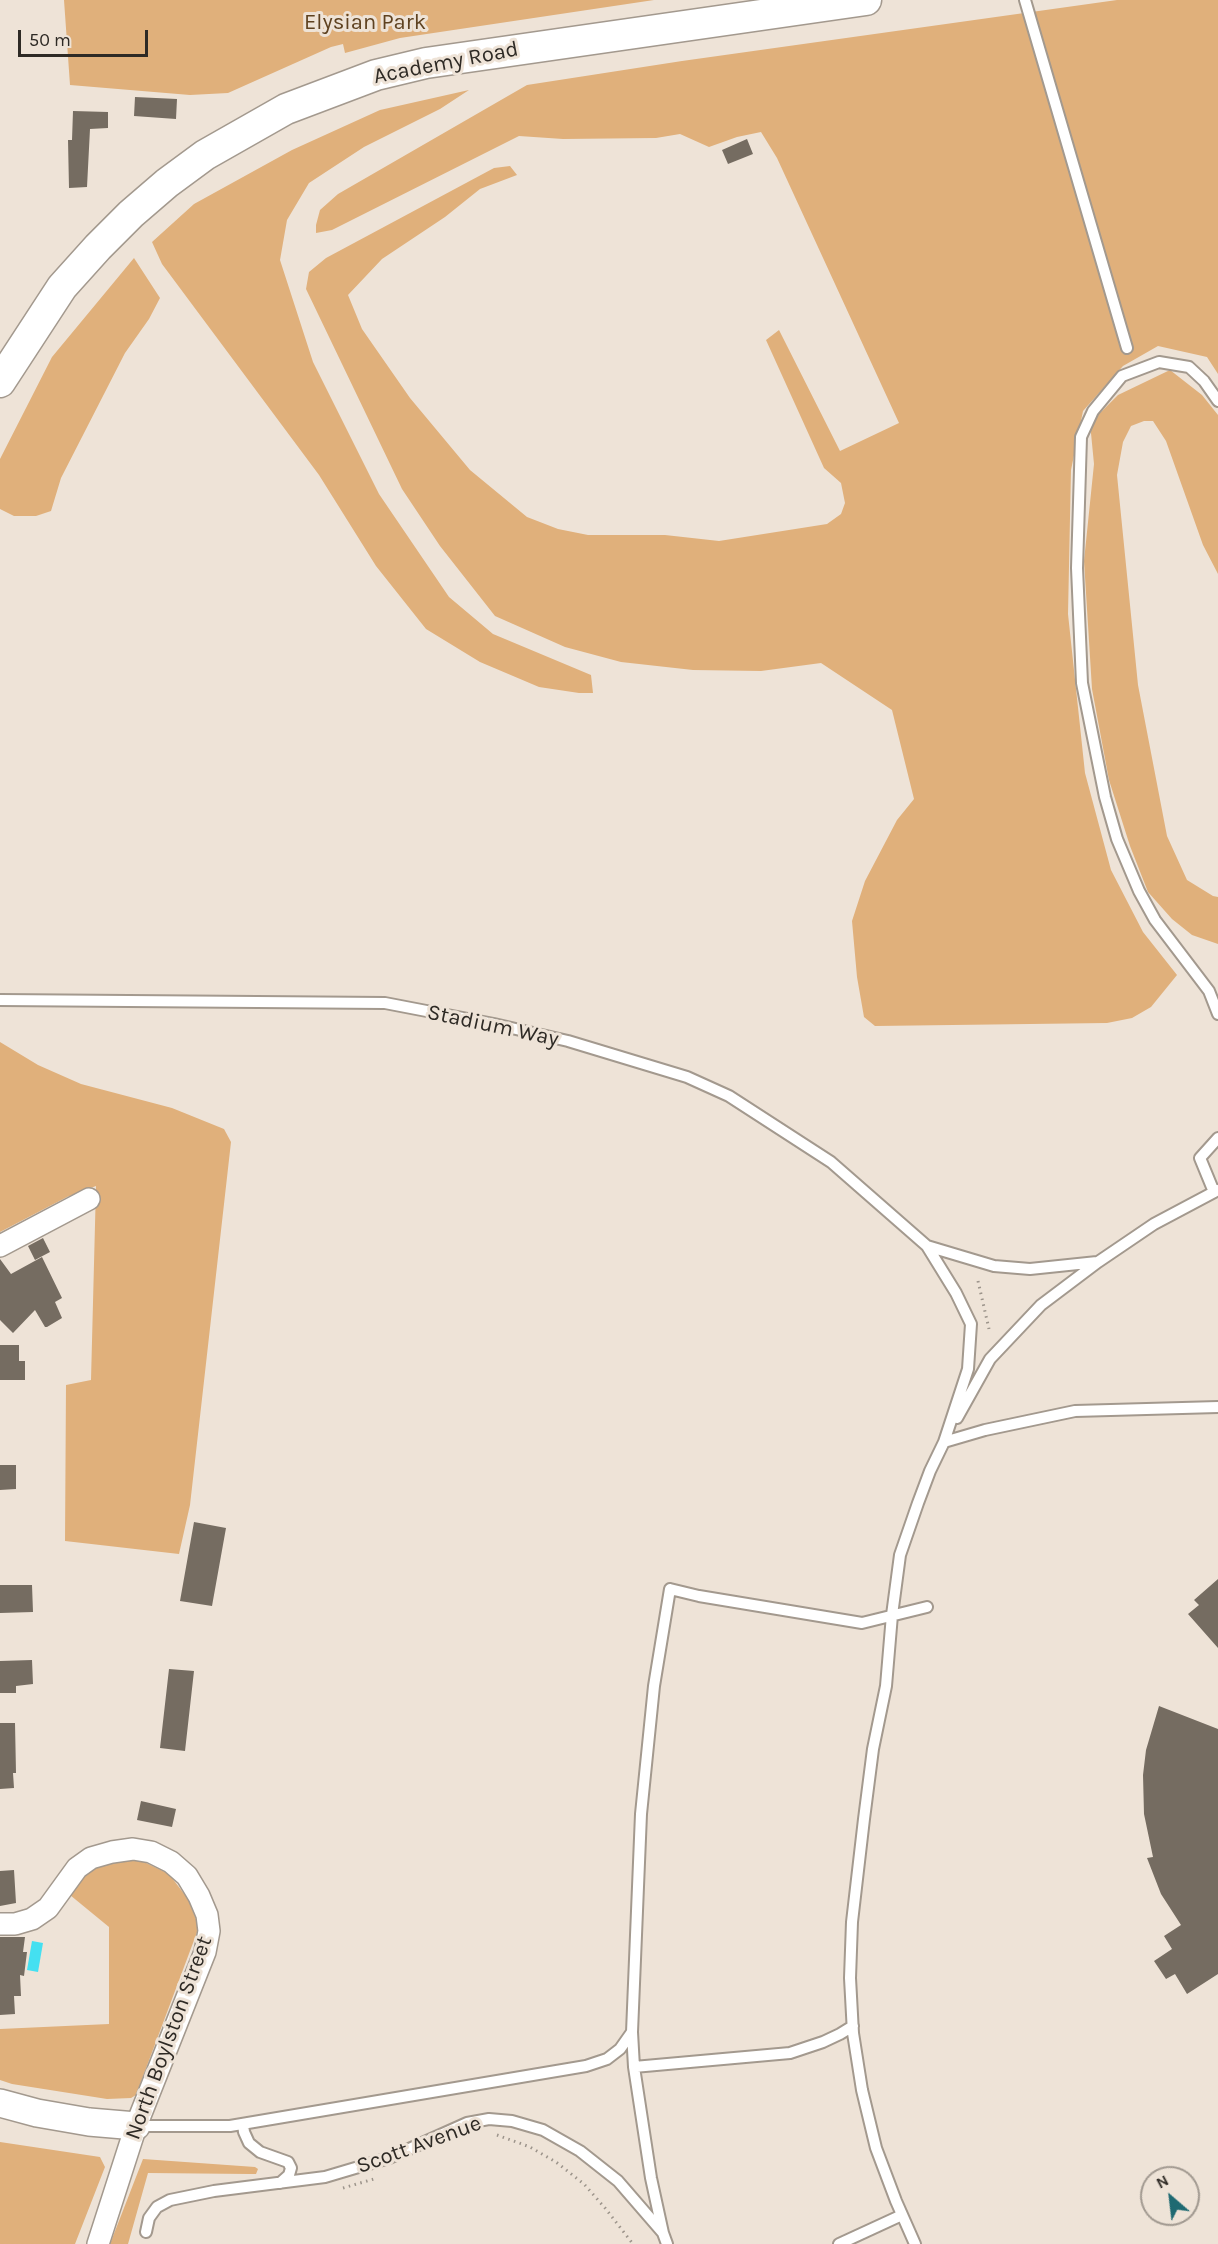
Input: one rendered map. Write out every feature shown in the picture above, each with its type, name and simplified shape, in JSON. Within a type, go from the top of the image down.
[{"type":"main road","name":"Academy Road","points":[[0,382],[62,287],[98,246],[131,214],[205,155],[286,109],[376,75],[426,63],[859,1]]},
{"type":"street","points":[[0,1246],[89,1199]]},
{"type":"street","name":"North Boylston Street","points":[[0,1924],[15,1924],[32,1919],[48,1908],[76,1868],[91,1858],[133,1849],[151,1852],[171,1862],[187,1876],[207,1915],[209,1931],[205,1952],[136,2126],[98,2244]]},
{"type":"street","points":[[0,2103],[37,2113],[89,2122],[136,2126]]},
{"type":"lane","points":[[1025,0],[1127,348]]},
{"type":"lane","points":[[1218,401],[1204,381],[1189,367],[1159,362],[1122,376],[1093,411],[1081,437],[1077,568],[1083,682],[1102,785],[1117,839],[1138,891],[1155,920],[1209,991],[1218,1014]]},
{"type":"lane","name":"Stadium Way","points":[[0,1000],[385,1003],[568,1041],[687,1077],[729,1096],[831,1162],[927,1246],[956,1293],[971,1324],[968,1369],[944,1442]]},
{"type":"lane","points":[[915,2244],[876,2146],[861,2090],[850,1978],[852,1922],[873,1749],[886,1686],[900,1555],[930,1471],[990,1359],[1041,1305],[1098,1262],[1154,1224],[1216,1191],[1200,1158],[1218,1138]]},
{"type":"lane","name":"Stadium Way","points":[[927,1246],[994,1266],[1030,1269],[1098,1262]]},
{"type":"lane","points":[[944,1442],[985,1430],[1075,1411],[1218,1407]]},
{"type":"lane","points":[[665,2239],[651,2178],[634,2067],[632,2032],[641,1814],[654,1686],[670,1589],[699,1596],[862,1623],[927,1607]]},
{"type":"lane","points":[[634,2067],[790,2053],[823,2043],[853,2026]]},
{"type":"lane","points":[[136,2126],[230,2126],[586,2066],[607,2060],[620,2049],[632,2032]]},
{"type":"lane","name":"Scott Avenue","points":[[146,2232],[149,2218],[157,2207],[170,2200],[325,2177],[362,2168],[467,2123],[489,2119],[512,2121],[543,2130],[580,2151],[618,2181],[665,2239]]},
{"type":"lane","points":[[243,2124],[249,2143],[260,2152],[288,2162],[291,2168],[289,2175],[280,2183]]},
{"type":"lane","points":[[839,2244],[902,2216]]},
{"type":"path","points":[[978,1281],[989,1329]]},
{"type":"path","points":[[489,2132],[531,2147],[556,2162],[584,2184],[633,2244]]},
{"type":"path","points":[[338,2189],[378,2178]]},
{"type":"green space","name":"Elysian Park","points":[[64,0],[654,0],[400,38],[345,53],[343,44],[331,47],[228,93],[190,95],[70,85]]},
{"type":"green space","points":[[1117,0],[1218,0],[1218,374],[1207,357],[1158,346],[1123,366],[1083,411],[1071,470],[1068,614],[1085,773],[1111,870],[1143,932],[1177,975],[1151,1007],[1132,1018],[1107,1023],[875,1026],[864,1017],[857,977],[852,921],[865,881],[897,820],[914,799],[892,710],[821,663],[761,671],[693,670],[621,662],[565,647],[495,616],[440,546],[402,489],[306,289],[309,272],[326,258],[494,168],[510,166],[517,175],[480,189],[445,217],[382,259],[348,295],[362,329],[410,398],[470,470],[527,517],[558,529],[588,535],[665,535],[719,541],[827,524],[841,514],[845,503],[841,483],[824,468],[766,340],[779,330],[840,451],[899,423],[777,158],[761,132],[737,137],[709,147],[680,134],[656,138],[563,139],[519,136],[332,230],[316,233],[316,225],[320,210],[338,194],[527,85]]},
{"type":"green space","points":[[469,90],[440,109],[364,147],[309,183],[287,220],[280,260],[313,362],[379,494],[449,597],[493,634],[591,675],[593,693],[539,687],[480,662],[426,629],[376,566],[319,475],[162,264],[152,242],[194,204],[292,150],[380,110]]},
{"type":"green space","points":[[134,258],[160,298],[149,319],[125,353],[61,478],[51,511],[36,516],[14,516],[0,509],[0,459],[52,357]]},
{"type":"green space","points":[[1170,370],[1202,395],[1218,415],[1218,574],[1203,545],[1166,441],[1153,421],[1144,421],[1131,426],[1123,442],[1117,475],[1138,685],[1167,836],[1187,880],[1218,897],[1218,944],[1192,935],[1172,919],[1148,892],[1130,846],[1109,780],[1092,689],[1084,561],[1094,464],[1090,423],[1118,395]]},
{"type":"green space","points":[[0,1042],[38,1065],[81,1084],[172,1108],[224,1129],[231,1142],[190,1505],[179,1554],[65,1541],[66,1385],[91,1380],[96,1186],[67,1197],[0,1232]]},
{"type":"green space","points":[[119,1861],[142,1861],[169,1874],[188,1899],[199,1927],[136,2095],[131,2098],[107,2099],[12,2084],[0,2080],[0,2029],[109,2024],[109,1927],[70,1895],[87,1870]]},
{"type":"green space","points":[[0,2142],[100,2157],[105,2167],[75,2244],[0,2244]]},
{"type":"green space","points":[[143,2159],[258,2169],[256,2174],[148,2173],[128,2244],[110,2244]]},
{"type":"water","points":[[32,1941],[43,1943],[38,1972],[27,1970]]},
{"type":"building","points":[[135,97],[177,99],[176,119],[134,116]]},
{"type":"building","points":[[73,111],[108,112],[108,128],[90,129],[87,187],[69,188],[68,140],[72,140]]},
{"type":"building","points":[[747,139],[753,154],[728,164],[722,150]]},
{"type":"building","points":[[43,1238],[50,1252],[35,1260],[28,1246]]},
{"type":"building","points":[[42,1257],[62,1298],[55,1302],[62,1318],[45,1327],[35,1310],[13,1333],[0,1320],[0,1259],[11,1274]]},
{"type":"building","points":[[0,1345],[19,1345],[19,1361],[25,1361],[25,1380],[0,1380]]},
{"type":"building","points":[[0,1465],[16,1465],[16,1489],[0,1490]]},
{"type":"building","points":[[194,1522],[226,1528],[212,1606],[180,1601]]},
{"type":"building","points":[[1218,1579],[1218,1648],[1188,1614],[1199,1605],[1194,1600]]},
{"type":"building","points":[[0,1585],[32,1585],[33,1612],[0,1613]]},
{"type":"building","points":[[32,1660],[33,1684],[16,1686],[16,1693],[0,1693],[0,1661]]},
{"type":"building","points":[[169,1669],[194,1671],[185,1751],[160,1748]]},
{"type":"building","points":[[1159,1706],[1218,1729],[1218,1974],[1187,1994],[1175,1974],[1166,1979],[1154,1961],[1172,1949],[1164,1936],[1181,1925],[1161,1894],[1147,1858],[1153,1857],[1144,1814],[1143,1775],[1146,1750]]},
{"type":"building","points":[[0,1723],[15,1723],[14,1788],[0,1789]]},
{"type":"building","points":[[141,1801],[176,1809],[172,1827],[137,1820]]},
{"type":"building","points":[[14,1870],[16,1903],[0,1906],[0,1871]]},
{"type":"building","points":[[0,1937],[25,1937],[23,1952],[27,1952],[24,1976],[20,1975],[21,1996],[14,1996],[15,2014],[0,2015]]}]
